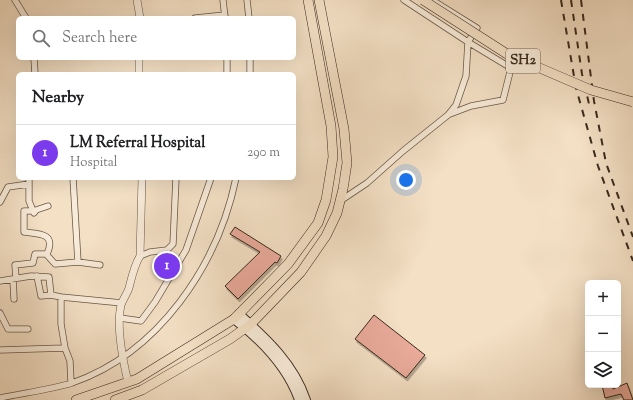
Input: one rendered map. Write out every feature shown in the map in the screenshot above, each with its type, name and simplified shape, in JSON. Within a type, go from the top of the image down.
[{"type":"main road","points":[[76,400],[137,379],[237,317],[288,264],[318,223],[331,178],[333,157],[332,138],[308,0]]},
{"type":"main road","points":[[115,400],[142,390],[230,339],[248,326],[301,272],[326,236],[337,213],[346,163],[344,129],[319,0]]},
{"type":"main road","name":"SH2","points":[[423,0],[507,54],[591,90],[633,102]]},
{"type":"main road","points":[[237,317],[269,341],[289,364],[302,386],[306,400]]},
{"type":"main road","points":[[248,326],[282,368],[295,389],[298,400]]},
{"type":"street","points":[[15,0],[25,16]]},
{"type":"street","points":[[137,0],[140,16]]},
{"type":"street","points":[[223,0],[225,16]]},
{"type":"street","points":[[247,0],[249,16]]},
{"type":"street","points":[[404,0],[511,68],[503,100],[471,106],[448,115]]},
{"type":"street","points":[[340,201],[367,183],[403,151],[448,115],[456,106],[465,80],[468,42],[477,28],[432,0]]},
{"type":"street","points":[[34,60],[35,72]]},
{"type":"street","points":[[139,60],[139,72]]},
{"type":"street","points":[[227,60],[227,72]]},
{"type":"street","points":[[250,60],[250,72]]},
{"type":"street","points":[[73,180],[78,262]]},
{"type":"street","points":[[128,382],[122,356],[120,318],[122,303],[128,293],[135,264],[140,256],[142,180]]},
{"type":"street","points":[[140,256],[150,252],[167,250],[173,244],[176,180]]},
{"type":"street","points":[[120,318],[141,321],[155,302],[186,250],[210,180]]},
{"type":"street","points":[[0,398],[71,383],[108,366],[157,328],[199,276],[224,223],[235,180]]},
{"type":"street","points":[[0,202],[8,187],[29,181],[29,200],[33,211]]},
{"type":"street","points":[[46,254],[49,250],[49,243],[46,236],[39,232],[24,232],[24,212],[33,211],[34,213],[36,210],[48,206]]},
{"type":"street","points":[[14,299],[15,265],[32,263],[35,254],[46,254],[55,264],[78,262],[100,265]]},
{"type":"street","points":[[37,276],[41,296],[51,294],[61,297],[122,303]]},
{"type":"street","points":[[0,281],[37,276],[49,277],[51,294]]},
{"type":"street","points":[[61,297],[61,324],[65,348],[70,361],[71,383]]},
{"type":"street","points":[[0,313],[8,329],[28,329]]},
{"type":"street","points":[[0,350],[65,348]]},
{"type":"building","points":[[235,227],[281,256],[277,263],[275,262],[238,299],[225,286],[260,252],[230,234]]},
{"type":"building","points":[[172,254],[177,257],[168,272],[161,269]]},
{"type":"building","points":[[374,315],[425,355],[406,378],[355,339]]},
{"type":"building","points":[[627,383],[633,400],[624,400],[621,394],[605,398],[603,388],[621,388],[621,386]]},
{"type":"railway","points":[[561,0],[576,88],[598,166],[633,261]]},
{"type":"railway","points":[[571,0],[582,74],[589,104]]},
{"type":"railway","points":[[581,0],[594,101],[606,163],[633,237]]},
{"type":"place","name":"LM Referral Hospital","points":[[167,266]]}]
